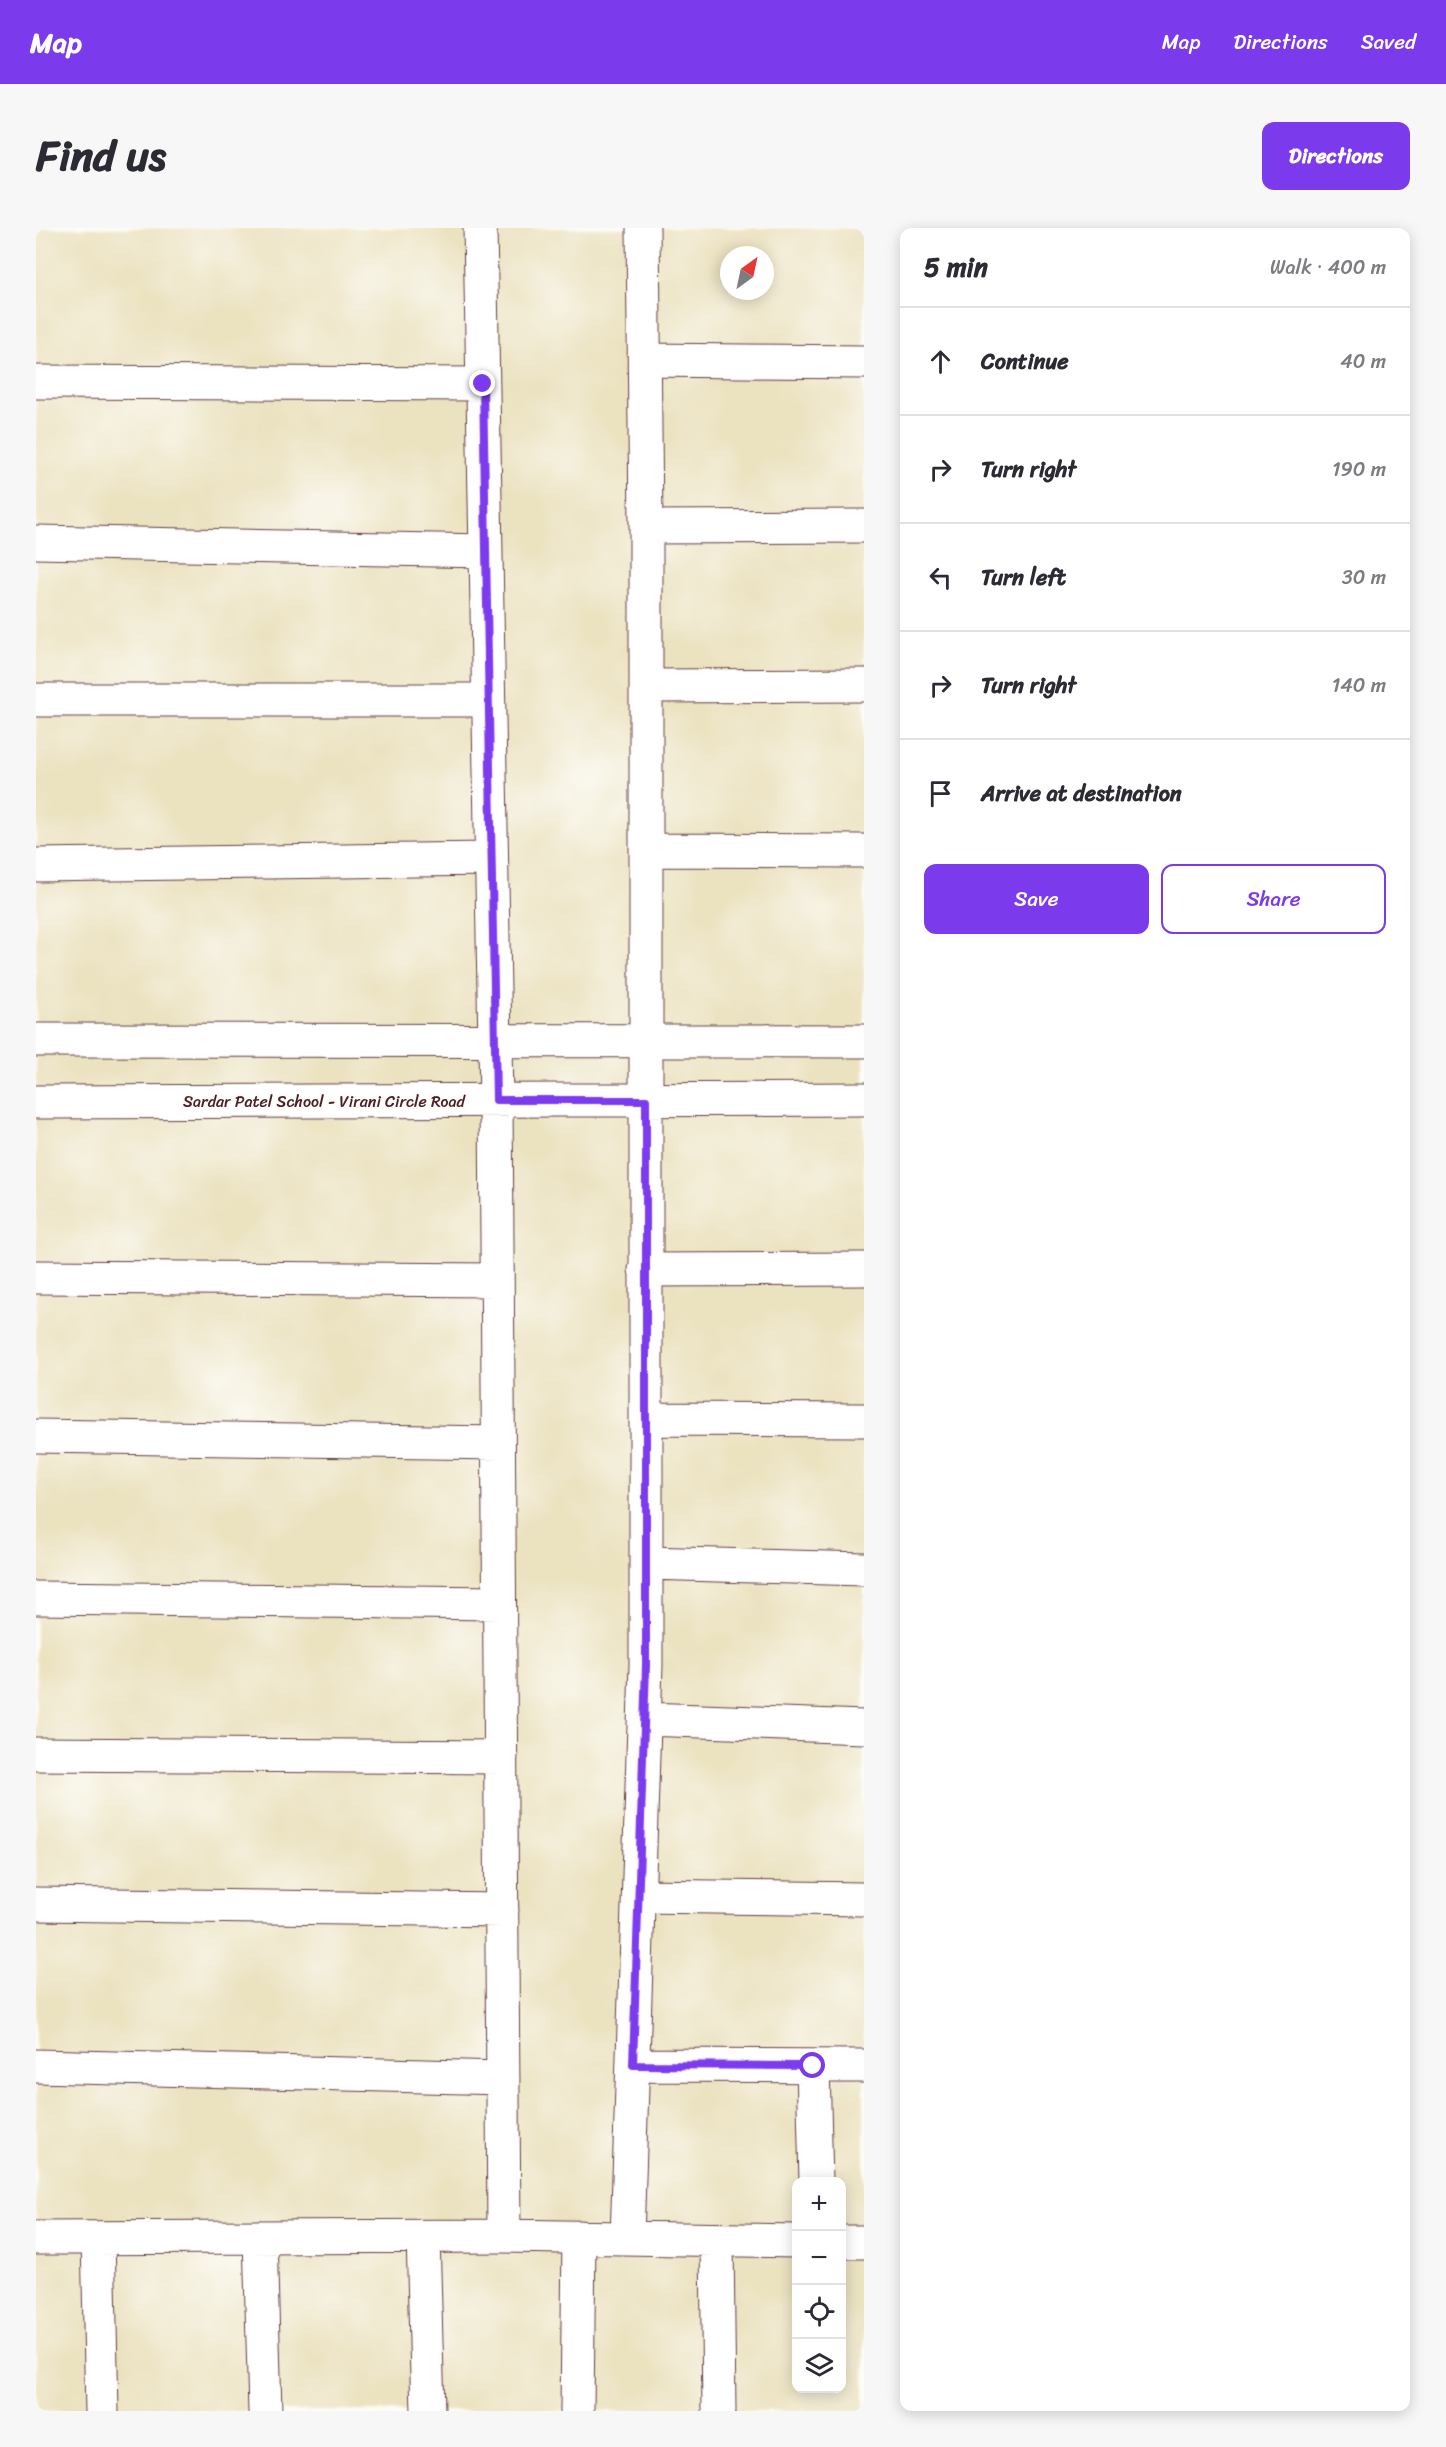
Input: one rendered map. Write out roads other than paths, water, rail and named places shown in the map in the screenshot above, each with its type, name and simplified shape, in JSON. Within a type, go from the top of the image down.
[{"type":"street","points":[[480,228],[496,1100],[504,2236]]},
{"type":"street","points":[[627,2238],[645,1719],[646,527],[643,228]]},
{"type":"street","points":[[645,360],[864,362]]},
{"type":"street","points":[[36,382],[483,384]]},
{"type":"street","points":[[646,527],[864,526]]},
{"type":"street","points":[[36,542],[486,551]]},
{"type":"street","points":[[646,686],[864,685]]},
{"type":"street","points":[[36,700],[489,700]]},
{"type":"street","points":[[646,850],[864,850]]},
{"type":"street","points":[[36,865],[491,858]]},
{"type":"street","points":[[36,1040],[864,1041]]},
{"type":"street","name":"Sardar Patel School - Virani Circle Road","points":[[36,1102],[864,1099]]},
{"type":"street","points":[[645,1270],[864,1269]]},
{"type":"street","points":[[36,1276],[497,1280]]},
{"type":"street","points":[[646,1419],[864,1420]]},
{"type":"street","points":[[36,1436],[498,1443]]},
{"type":"street","points":[[646,1563],[864,1569]]},
{"type":"street","points":[[36,1598],[499,1603]]},
{"type":"street","points":[[645,1719],[864,1727]]},
{"type":"street","points":[[36,1754],[501,1757]]},
{"type":"street","points":[[639,1896],[864,1899]]},
{"type":"street","points":[[36,1904],[502,1910]]},
{"type":"street","points":[[633,2065],[864,2066]]},
{"type":"street","points":[[36,2066],[503,2078]]},
{"type":"street","points":[[813,2066],[816,2177]]},
{"type":"street","points":[[423,2236],[428,2411]]},
{"type":"street","points":[[36,2238],[504,2236],[792,2241]]},
{"type":"street","points":[[260,2237],[265,2411]]},
{"type":"street","points":[[577,2411],[579,2237]]},
{"type":"street","points":[[98,2238],[102,2411]]},
{"type":"street","points":[[717,2240],[719,2411]]},
{"type":"street","points":[[846,2242],[864,2242]]}]
